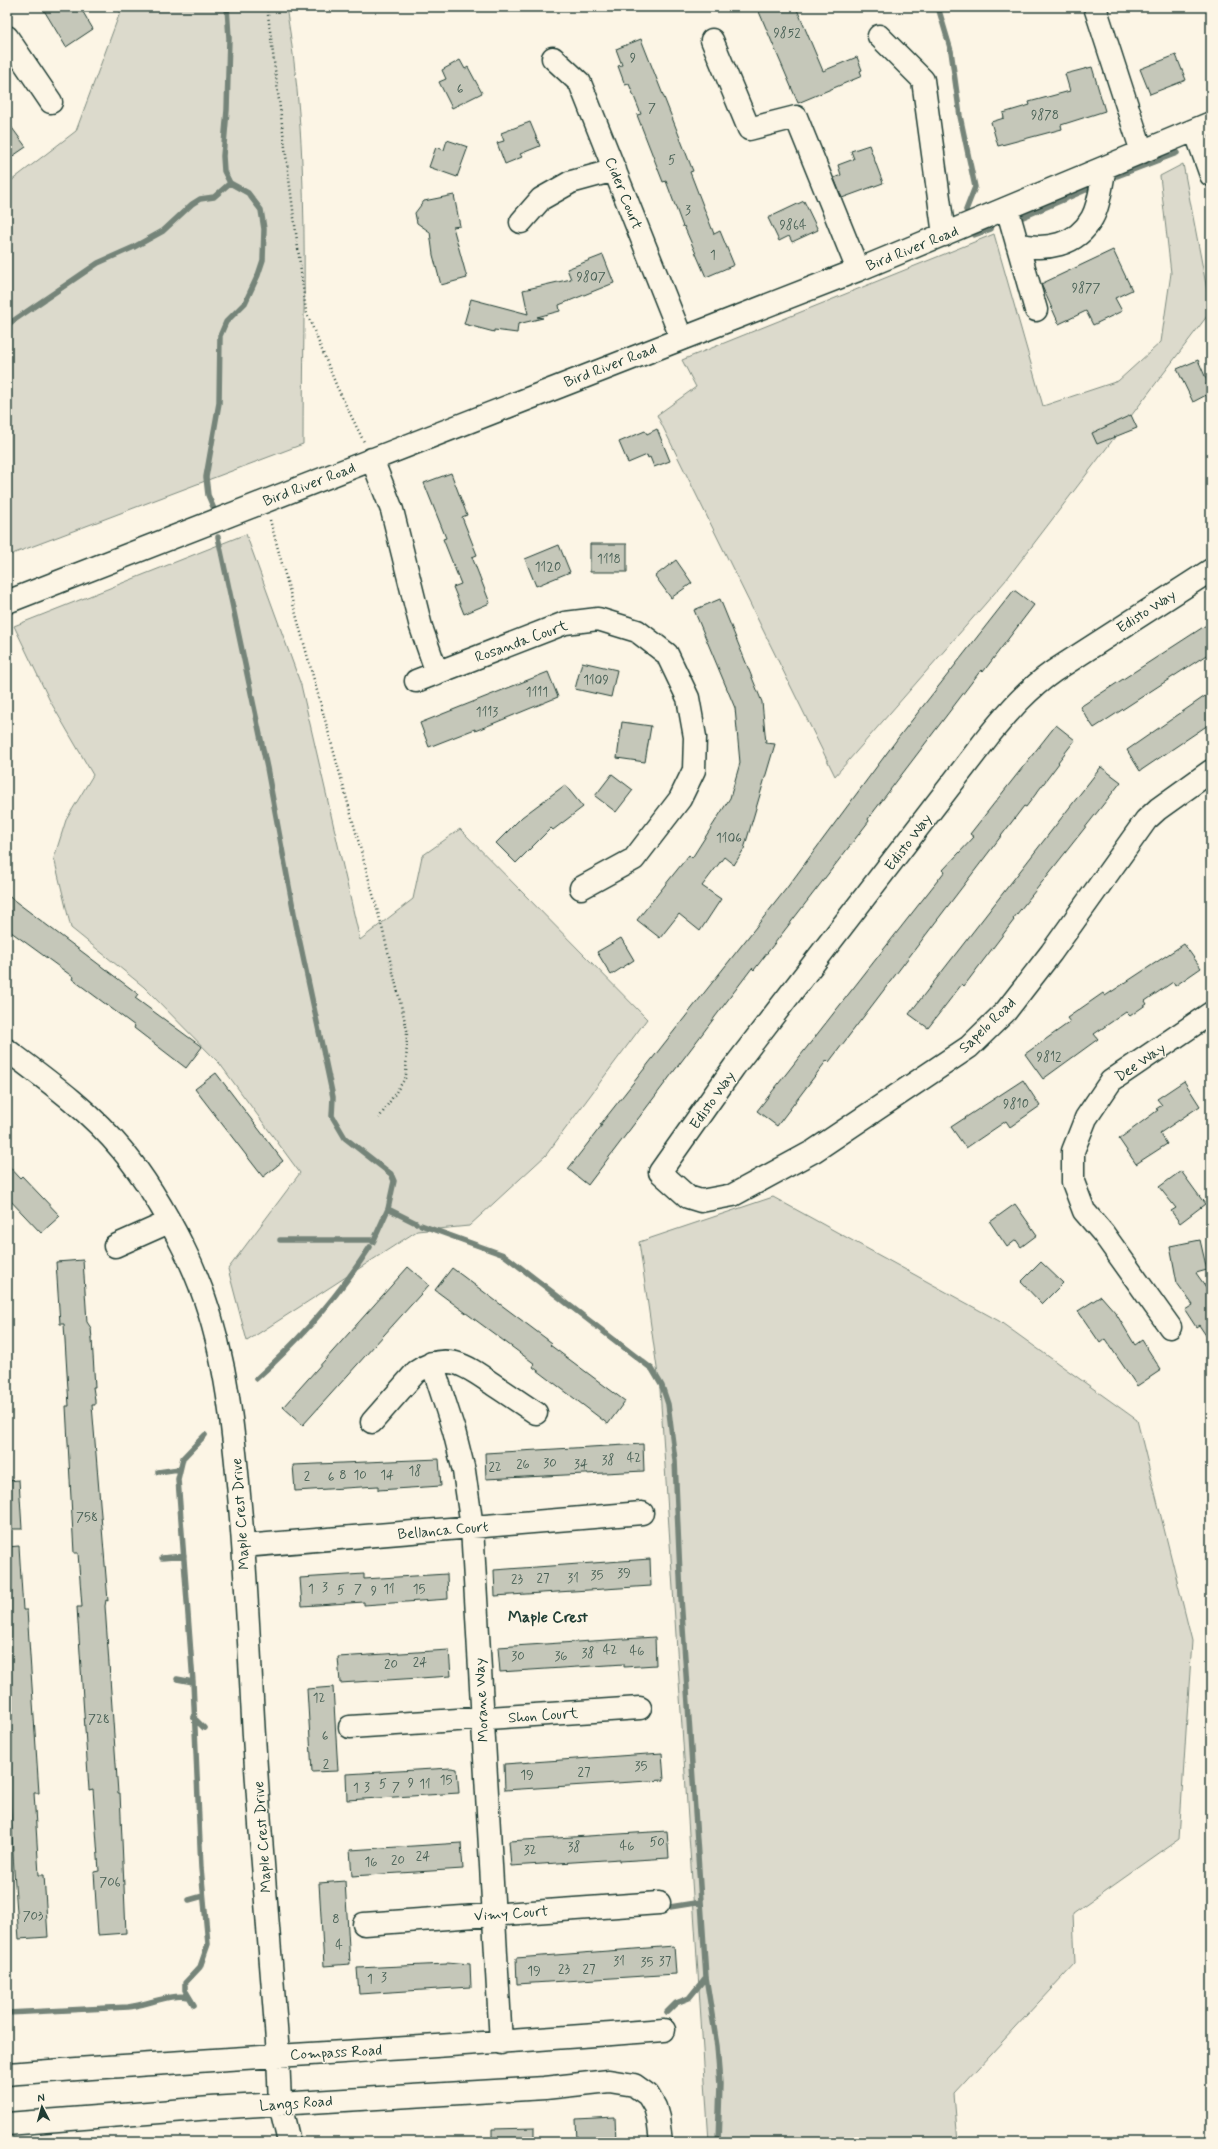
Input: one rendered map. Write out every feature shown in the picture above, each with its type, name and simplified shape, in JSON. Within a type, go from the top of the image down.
[{"type":"street","points":[[1095,7],[1142,152]]},
{"type":"street","points":[[879,36],[923,80],[944,235]]},
{"type":"street","points":[[7,38],[51,102]]},
{"type":"street","points":[[712,40],[749,129],[796,117],[858,270]]},
{"type":"street","name":"Cider Court","points":[[553,58],[580,83],[681,337]]},
{"type":"street","name":"Bird River Road","points":[[7,602],[681,337],[858,270],[1203,127]]},
{"type":"street","points":[[1203,127],[1211,175]]},
{"type":"street","points":[[1017,244],[1029,247],[1045,248],[1060,245],[1085,228],[1093,218],[1105,168]]},
{"type":"street","points":[[521,222],[541,199],[571,182],[615,170]]},
{"type":"street","points":[[1007,208],[1036,310]]},
{"type":"street","points":[[372,459],[392,510],[421,627],[437,673]]},
{"type":"street","name":"Edisto Way","points":[[660,1172],[734,1067],[990,734],[1018,700],[1032,686],[1054,671],[1211,570]]},
{"type":"street","name":"Rosanda Court","points":[[416,681],[565,623],[598,619],[637,631],[667,654],[688,698],[695,737],[694,770],[680,799],[634,859],[581,888]]},
{"type":"street","name":"Sapelo Road","points":[[660,1172],[688,1197],[702,1201],[733,1195],[814,1151],[968,1047],[1006,1011],[1146,820],[1158,809],[1211,771]]},
{"type":"street","name":"Dee Way","points":[[1170,1327],[1103,1233],[1084,1211],[1073,1182],[1073,1151],[1086,1118],[1111,1081],[1211,1013]]},
{"type":"street","name":"Maple Crest Drive","points":[[7,1050],[48,1081],[94,1120],[122,1150],[158,1201],[185,1250],[204,1296],[218,1345],[233,1429],[244,1546],[254,1730],[278,2055],[280,2104],[289,2142]]},
{"type":"street","points":[[115,1246],[170,1222]]},
{"type":"street","points":[[372,1422],[416,1372],[432,1363],[455,1362],[465,1365],[536,1413]]},
{"type":"street","name":"Morane Way","points":[[432,1363],[454,1431],[464,1471],[472,1527],[482,1720],[495,1914],[501,2043]]},
{"type":"street","name":"Bellanca Court","points":[[244,1546],[642,1512]]},
{"type":"street","name":"Shon Court","points":[[350,1727],[482,1720],[640,1708]]},
{"type":"street","name":"Vimy Court","points":[[364,1924],[659,1903]]},
{"type":"street","name":"Compass Road","points":[[7,2074],[278,2055],[501,2043],[664,2030]]},
{"type":"street","name":"Langs Road","points":[[7,2124],[280,2104],[545,2088],[586,2082],[609,2081],[634,2085],[648,2095],[655,2107],[661,2142]]},
{"type":"path","points":[[267,7],[306,311],[337,387],[372,459]]},
{"type":"path","points":[[265,501],[382,927],[407,1030],[406,1076],[379,1118]]},
{"type":"shaded area","points":[[122,7],[286,7],[294,61],[302,170],[304,225],[303,444],[7,556],[7,184],[76,131]]},
{"type":"shaded area","points":[[1183,164],[1211,311],[1006,580],[835,776],[657,415],[696,387],[682,360],[994,234],[1043,406],[1118,381],[1161,342],[1171,273],[1160,176]]},
{"type":"shaded area","points":[[246,534],[301,685],[360,940],[413,899],[422,856],[460,829],[647,1019],[546,1155],[469,1226],[417,1231],[247,1341],[228,1269],[300,1173],[220,1064],[144,987],[71,928],[54,858],[66,820],[93,775],[50,701],[14,626]]},
{"type":"shaded area","points":[[773,1197],[999,1321],[1137,1420],[1192,1641],[1179,1839],[1073,1914],[1075,1963],[954,2094],[958,2142],[709,2142],[660,1389],[639,1242]]},
{"type":"building","points":[[42,7],[80,7],[93,29],[66,47]]},
{"type":"building","points":[[757,7],[796,7],[823,71],[857,57],[862,70],[860,71],[862,76],[798,103]]},
{"type":"building","points":[[641,39],[693,171],[690,172],[714,234],[720,231],[734,265],[706,277],[684,226],[683,227],[666,181],[663,182],[637,115],[641,114],[629,84],[625,85],[618,66],[622,65],[616,49]]},
{"type":"building","points":[[1176,55],[1186,80],[1150,94],[1140,69]]},
{"type":"building","points":[[460,60],[465,69],[468,67],[482,93],[452,108],[439,82],[446,79],[442,70]]},
{"type":"building","points":[[1092,67],[1105,111],[1061,125],[1062,129],[998,146],[991,122],[1004,118],[1003,113],[1030,105],[1029,102],[1070,91],[1065,74]]},
{"type":"building","points":[[7,121],[26,147],[7,160]]},
{"type":"building","points":[[530,122],[540,146],[520,154],[522,157],[505,164],[497,143],[504,141],[501,133]]},
{"type":"building","points":[[447,140],[468,147],[457,177],[429,167],[436,147],[444,150]]},
{"type":"building","points":[[869,145],[883,183],[842,198],[834,178],[841,175],[838,165],[854,159],[851,151]]},
{"type":"building","points":[[454,195],[460,226],[453,227],[467,278],[441,285],[433,255],[430,232],[417,223],[415,213],[424,201]]},
{"type":"building","points":[[804,201],[818,230],[792,242],[789,236],[779,241],[768,218]]},
{"type":"building","points":[[1113,250],[1132,290],[1115,298],[1122,311],[1093,325],[1086,311],[1059,324],[1041,284]]},
{"type":"building","points":[[603,255],[614,283],[559,305],[560,311],[537,317],[543,318],[518,324],[517,333],[494,330],[494,332],[464,324],[471,299],[528,314],[523,290],[571,279],[567,269]]},
{"type":"building","points":[[1198,360],[1208,383],[1206,384],[1210,393],[1193,402],[1177,369]]},
{"type":"building","points":[[1131,415],[1137,428],[1097,444],[1092,433]]},
{"type":"building","points":[[657,429],[670,461],[654,467],[650,457],[648,458],[647,455],[628,463],[619,442],[645,431],[647,434]]},
{"type":"building","points":[[451,473],[467,515],[462,517],[477,555],[472,557],[490,603],[464,614],[453,587],[461,584],[443,539],[446,538],[424,483]]},
{"type":"building","points":[[590,544],[627,544],[627,572],[590,572]]},
{"type":"building","points":[[559,545],[570,572],[536,586],[525,559]]},
{"type":"building","points":[[676,560],[692,583],[671,598],[655,576]]},
{"type":"building","points":[[1014,590],[1034,605],[983,672],[981,670],[868,819],[869,821],[754,970],[752,968],[588,1185],[568,1169],[602,1125],[600,1125],[786,889],[898,738]]},
{"type":"building","points":[[720,599],[762,702],[766,743],[775,744],[744,849],[734,865],[724,857],[702,886],[721,899],[700,931],[679,914],[660,938],[637,920],[689,855],[692,858],[730,798],[740,763],[735,708],[694,610]]},
{"type":"building","points":[[1211,622],[1211,652],[1094,728],[1080,707]]},
{"type":"building","points":[[582,662],[617,670],[611,697],[575,689]]},
{"type":"building","points":[[548,672],[558,697],[475,731],[475,729],[429,747],[420,723]]},
{"type":"building","points":[[1211,692],[1211,723],[1140,771],[1127,750]]},
{"type":"building","points":[[622,722],[651,726],[645,762],[617,758]]},
{"type":"building","points":[[1056,725],[1075,740],[1058,762],[1059,763],[1026,807],[1024,806],[829,1062],[827,1060],[777,1126],[757,1111],[945,871],[943,870],[974,837],[970,834]]},
{"type":"building","points":[[1101,767],[1121,782],[1013,919],[1014,920],[964,986],[962,984],[928,1028],[909,1014]]},
{"type":"building","points":[[612,774],[633,790],[616,812],[595,796]]},
{"type":"building","points":[[565,785],[583,807],[553,830],[551,828],[516,863],[496,843],[522,817]]},
{"type":"building","points":[[7,895],[138,994],[135,998],[202,1047],[186,1068],[134,1028],[135,1026],[72,979],[73,977],[7,929]]},
{"type":"building","points":[[621,938],[634,960],[611,975],[597,952]]},
{"type":"building","points":[[1184,944],[1201,968],[1175,986],[1173,982],[1145,1001],[1147,1004],[1130,1016],[1126,1012],[1094,1034],[1098,1039],[1043,1079],[1025,1054],[1070,1022],[1067,1018],[1103,993],[1105,996]]},
{"type":"building","points":[[216,1073],[283,1161],[263,1177],[195,1089]]},
{"type":"building","points":[[1023,1080],[1040,1106],[1010,1127],[1006,1121],[966,1148],[951,1127]]},
{"type":"building","points":[[1184,1081],[1200,1106],[1160,1133],[1167,1144],[1136,1164],[1119,1139],[1158,1110],[1156,1109],[1162,1105],[1157,1099]]},
{"type":"building","points":[[7,1164],[20,1178],[22,1176],[60,1216],[41,1233],[7,1197]]},
{"type":"building","points":[[1181,1171],[1205,1204],[1180,1223],[1171,1211],[1176,1208],[1159,1187]]},
{"type":"building","points":[[1015,1204],[1037,1235],[1021,1247],[1016,1240],[1007,1247],[990,1222]]},
{"type":"building","points":[[1200,1240],[1207,1270],[1196,1273],[1211,1294],[1211,1343],[1199,1325],[1196,1327],[1185,1310],[1193,1305],[1177,1283],[1170,1246]]},
{"type":"building","points":[[83,1260],[87,1322],[91,1328],[92,1339],[95,1405],[92,1405],[108,1601],[106,1600],[105,1606],[118,1793],[120,1793],[126,1933],[98,1935],[94,1872],[99,1871],[93,1789],[89,1790],[77,1607],[82,1607],[78,1553],[74,1553],[66,1406],[69,1406],[64,1324],[60,1324],[56,1262]]},
{"type":"building","points":[[1041,1262],[1063,1283],[1042,1304],[1021,1282]]},
{"type":"building","points":[[408,1267],[429,1285],[303,1425],[283,1407]]},
{"type":"building","points":[[452,1268],[552,1343],[550,1345],[625,1401],[608,1424],[533,1367],[535,1364],[435,1290]]},
{"type":"building","points":[[1101,1296],[1115,1312],[1135,1345],[1142,1340],[1161,1370],[1137,1386],[1105,1339],[1100,1343],[1078,1311]]},
{"type":"building","points":[[643,1444],[644,1471],[486,1479],[485,1453]]},
{"type":"building","points":[[439,1459],[441,1486],[378,1490],[378,1486],[295,1491],[293,1465]]},
{"type":"building","points":[[19,1480],[22,1529],[7,1529],[7,1481]]},
{"type":"building","points":[[19,1546],[23,1610],[27,1610],[39,1793],[34,1793],[39,1875],[44,1875],[48,1937],[19,1939],[7,1743],[7,1547]]},
{"type":"building","points":[[650,1559],[651,1586],[495,1596],[494,1570]]},
{"type":"building","points":[[364,1574],[364,1579],[447,1574],[448,1599],[364,1605],[364,1602],[302,1606],[300,1578]]},
{"type":"building","points":[[655,1637],[656,1665],[624,1667],[624,1664],[500,1672],[498,1647]]},
{"type":"building","points":[[449,1650],[451,1676],[340,1683],[338,1657]]},
{"type":"building","points":[[333,1687],[338,1771],[312,1772],[307,1689]]},
{"type":"building","points":[[662,1753],[664,1780],[505,1790],[504,1764]]},
{"type":"building","points":[[451,1768],[457,1769],[459,1793],[347,1800],[346,1774]]},
{"type":"building","points":[[667,1831],[669,1858],[620,1861],[620,1859],[511,1866],[509,1841]]},
{"type":"building","points":[[461,1843],[463,1869],[352,1876],[350,1850]]},
{"type":"building","points":[[345,1881],[350,1964],[324,1966],[319,1883]]},
{"type":"building","points":[[674,1946],[676,1974],[517,1984],[516,1958]]},
{"type":"building","points":[[447,1962],[470,1964],[471,1987],[359,1994],[357,1968],[447,1964]]},
{"type":"building","points":[[615,2117],[616,2142],[577,2142],[576,2119]]},
{"type":"building","points":[[534,2128],[534,2142],[492,2142],[492,2129]]},
{"type":"waterway","points":[[214,509],[208,495],[206,477],[219,403],[220,336],[226,322],[245,303],[258,275],[263,260],[264,229],[261,210],[248,193],[230,183],[224,171],[223,156],[227,110],[229,38],[227,7]]},
{"type":"waterway","points":[[938,7],[951,51],[960,116],[975,187],[966,210]]},
{"type":"waterway","points":[[1117,176],[1177,153]]},
{"type":"waterway","points":[[7,325],[98,263],[134,247],[163,231],[192,204],[200,199],[214,197],[230,183]]},
{"type":"waterway","points":[[1023,217],[1088,189]]},
{"type":"waterway","points":[[974,235],[991,229]]},
{"type":"waterway","points":[[218,537],[267,768],[296,924],[333,1097],[332,1116],[345,1138],[391,1174],[394,1181],[388,1209],[373,1242]]},
{"type":"waterway","points":[[388,1209],[416,1223]]},
{"type":"waterway","points":[[421,1225],[504,1255],[652,1369],[662,1386],[668,1404],[675,1460],[681,1598],[706,1977],[717,2046],[720,2084],[718,2142]]},
{"type":"waterway","points":[[280,1240],[374,1240]]},
{"type":"waterway","points":[[256,1379],[288,1349],[318,1317],[345,1283],[370,1247]]},
{"type":"waterway","points":[[194,2005],[185,1990],[185,1983],[200,1967],[208,1944],[201,1868],[193,1682],[178,1479],[183,1458],[205,1435]]},
{"type":"waterway","points":[[158,1472],[179,1469]]},
{"type":"waterway","points":[[162,1558],[184,1556]]},
{"type":"waterway","points":[[177,1679],[193,1682]]},
{"type":"waterway","points":[[193,1717],[204,1728]]},
{"type":"waterway","points":[[189,1900],[203,1896]]},
{"type":"waterway","points":[[670,1907],[701,1902]]},
{"type":"waterway","points":[[667,2012],[676,2003],[689,1998],[706,1977]]},
{"type":"waterway","points":[[7,2013],[128,2007],[167,1998],[182,1996],[189,1997]]},
{"type":"district","name":"Maple Crest","points":[[548,1616]]}]
